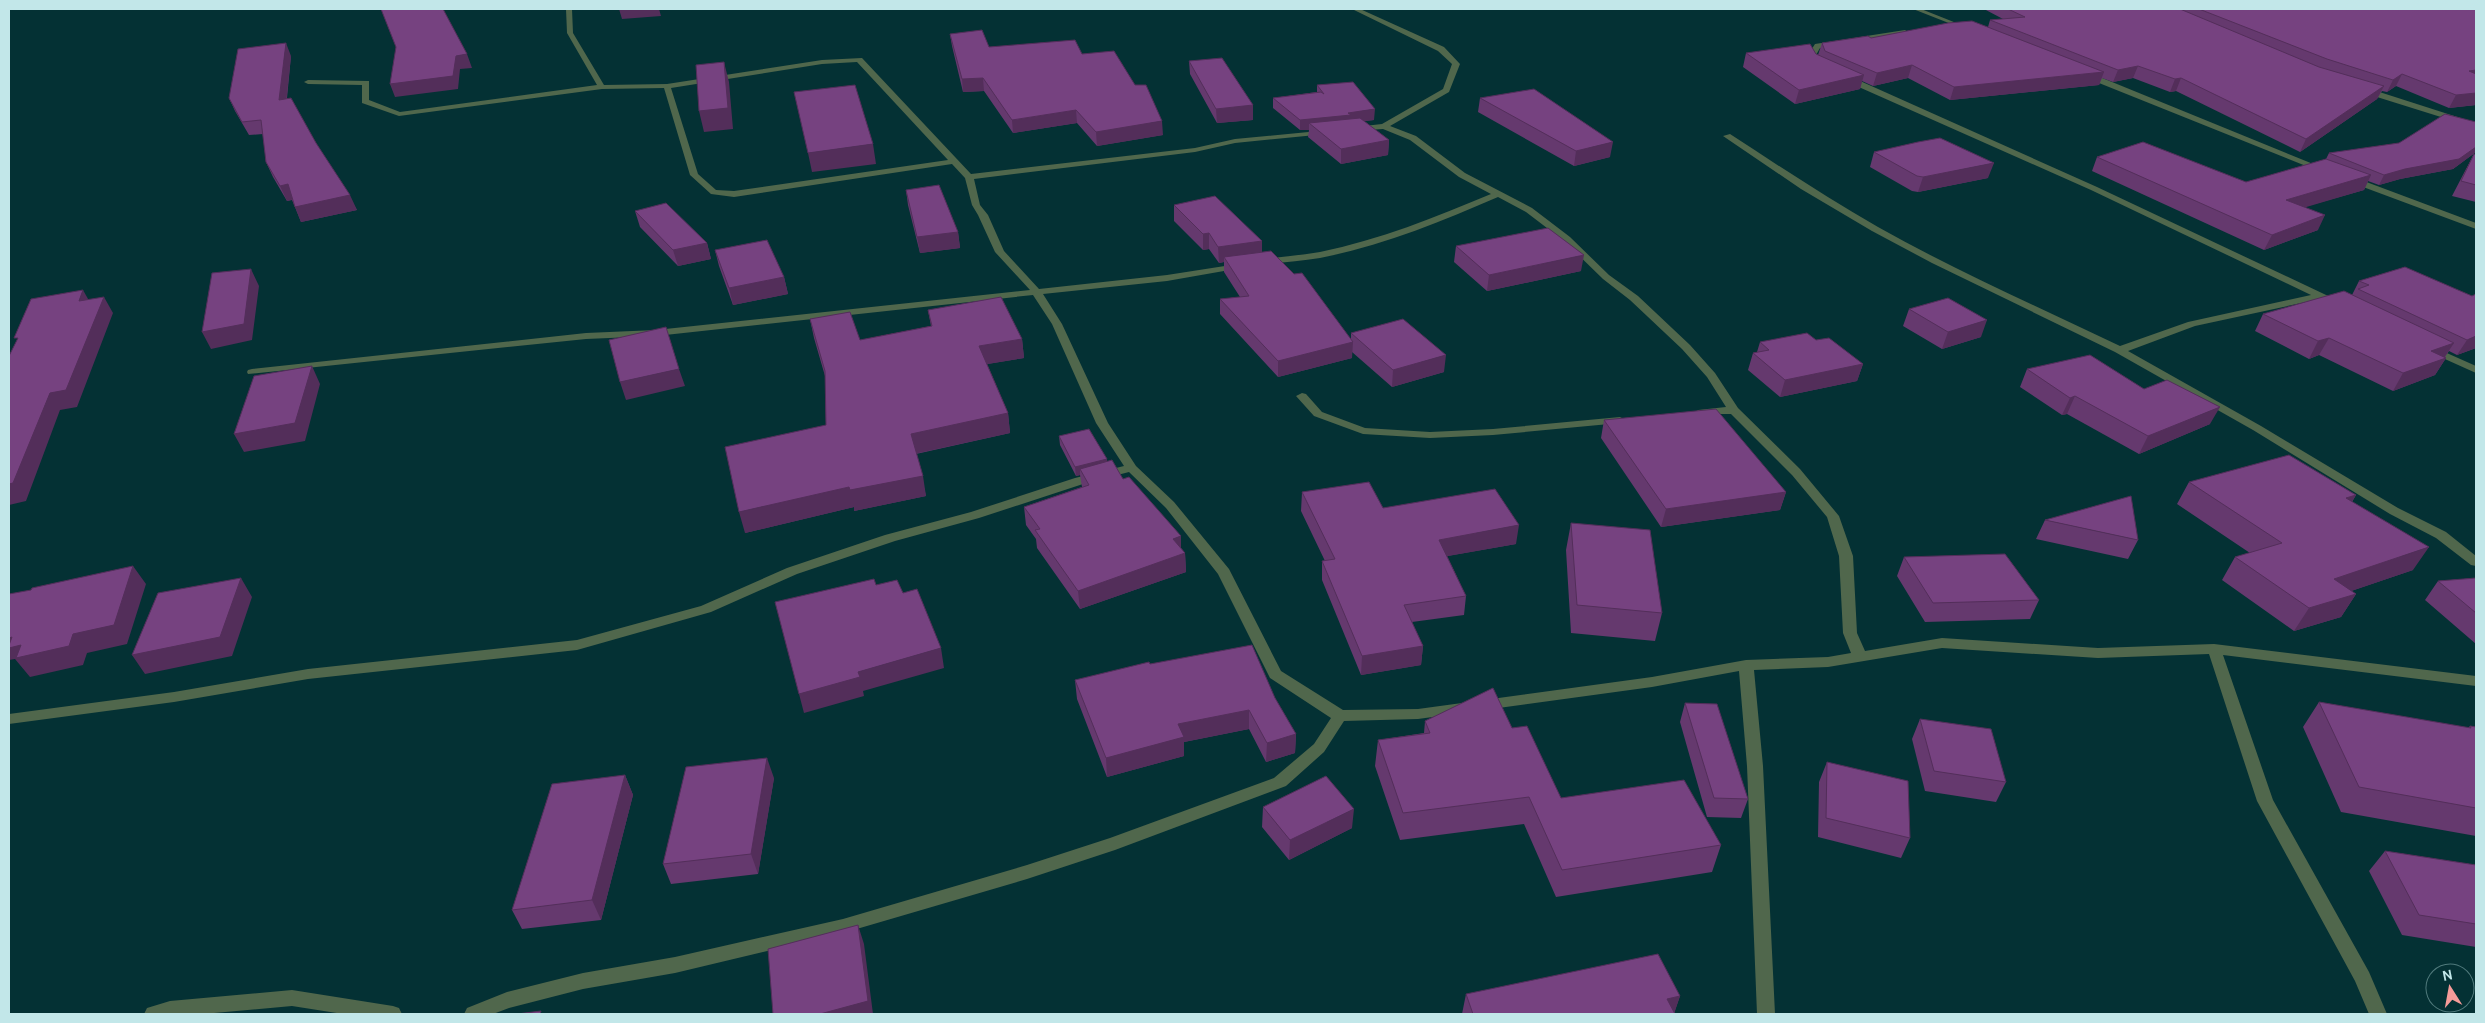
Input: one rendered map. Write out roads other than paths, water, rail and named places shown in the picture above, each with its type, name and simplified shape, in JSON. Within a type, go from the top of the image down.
[{"type":"street","points":[[569,9],[570,33],[602,88]]},
{"type":"street","points":[[1344,130],[1384,126],[1446,90],[1456,64],[1441,49],[1355,9]]},
{"type":"street","points":[[1916,9],[1972,30]]},
{"type":"street","points":[[1934,27],[1954,23]]},
{"type":"street","points":[[1915,30],[1818,46],[1812,55],[1817,66],[1980,137],[2348,309]]},
{"type":"street","points":[[308,82],[366,83],[365,101],[399,114],[602,88],[667,86],[822,62],[859,60],[969,177],[976,205],[1000,252],[1035,292],[1057,324],[1071,351],[1102,423],[1131,468],[1170,504],[1224,572],[1275,674],[1340,716],[1418,714],[1652,682],[1746,664],[1828,662],[1942,643],[2098,653],[2214,649],[2476,681]]},
{"type":"street","points":[[2079,72],[2336,174]]},
{"type":"street","points":[[667,86],[694,175],[714,192],[734,194],[956,161]]},
{"type":"street","points":[[2355,87],[2476,126]]},
{"type":"street","points":[[1384,126],[1413,138],[1462,174],[1529,210],[1567,239],[1606,277],[1634,298],[1686,347],[1711,375],[1734,410],[1796,472],[1833,516],[1846,556],[1850,632],[1860,657]]},
{"type":"street","points":[[969,177],[1195,150],[1235,141],[1334,131]]},
{"type":"street","points":[[1728,136],[1804,187],[1875,229],[1935,261],[1994,287],[2120,350],[2257,428],[2394,511],[2441,536],[2476,562]]},
{"type":"street","points":[[2345,178],[2476,226]]},
{"type":"street","points":[[252,372],[486,349],[586,336],[656,333],[1167,278],[1224,267],[1328,253],[1445,216],[1498,194]]},
{"type":"street","points":[[2120,350],[2192,324],[2322,296]]},
{"type":"street","points":[[2419,344],[2476,370]]},
{"type":"street","points":[[1302,396],[1318,414],[1363,431],[1430,435],[1493,432],[1630,419]]},
{"type":"street","points":[[1686,414],[1734,410]]},
{"type":"street","points":[[9,718],[174,697],[308,674],[577,645],[706,609],[792,571],[890,538],[975,515],[1079,481],[1131,468]]},
{"type":"street","points":[[2214,649],[2265,801],[2363,978],[2378,1014]]},
{"type":"street","points":[[1746,664],[1754,766],[1766,1014]]},
{"type":"street","points":[[473,1014],[507,1000],[583,981],[675,965],[842,926],[1027,872],[1115,843],[1280,782],[1319,748],[1340,716]]},
{"type":"street","points":[[153,1014],[170,1009],[292,998],[393,1014]]}]
